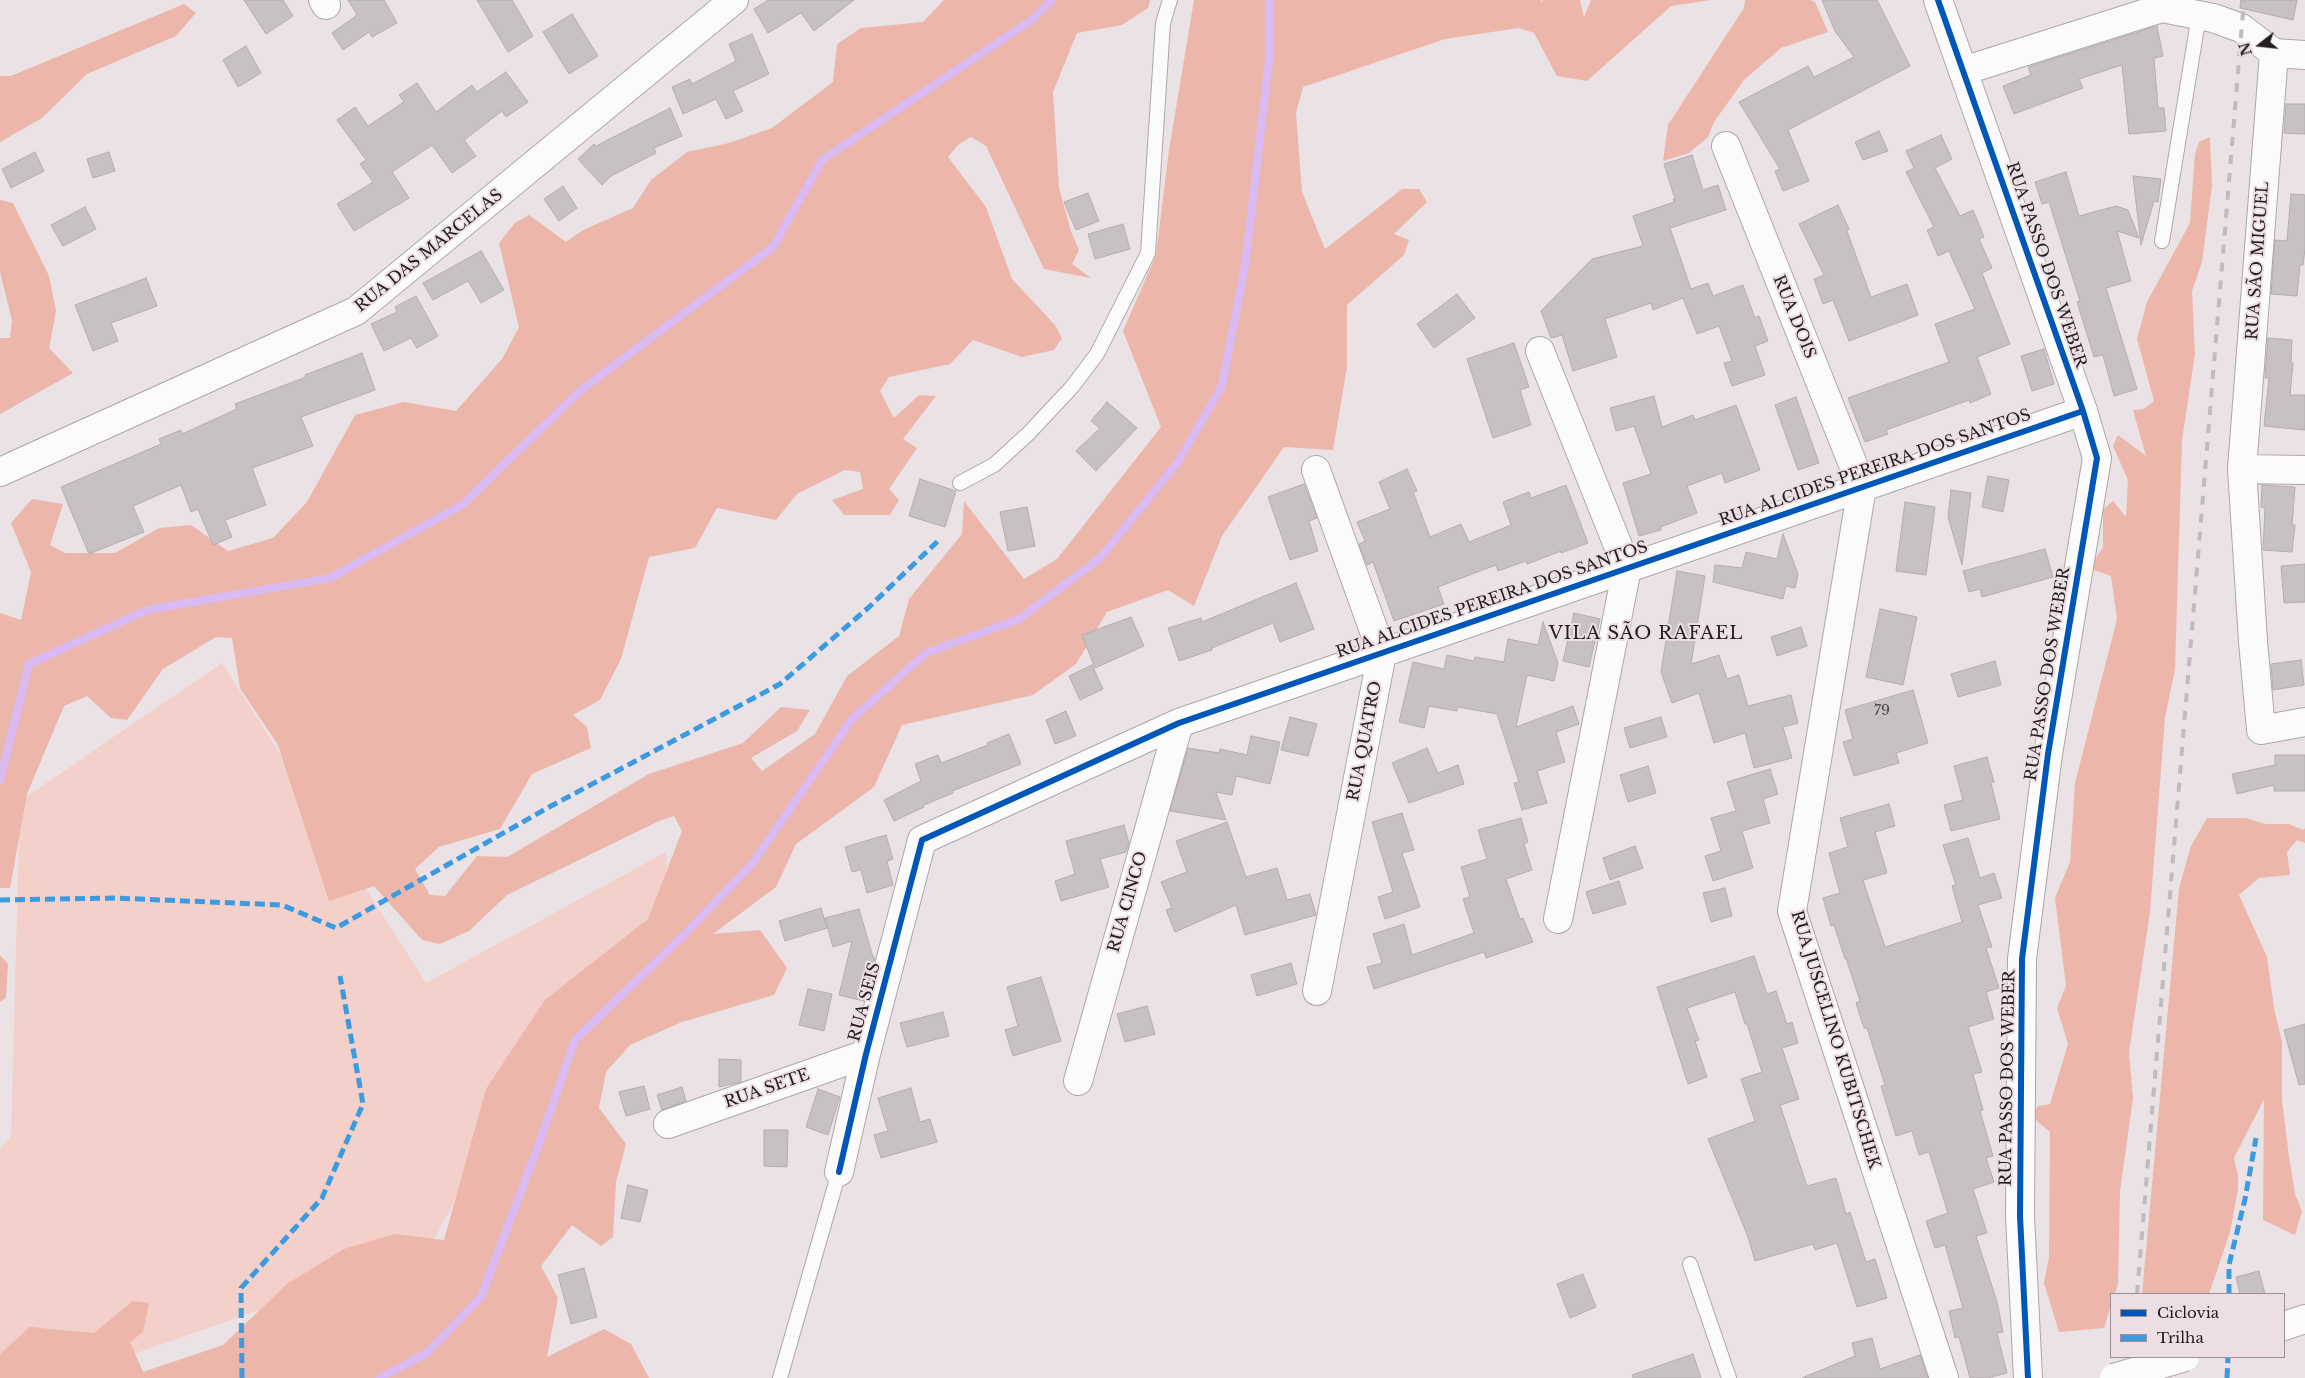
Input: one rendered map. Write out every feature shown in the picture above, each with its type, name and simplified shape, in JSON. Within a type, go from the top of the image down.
[{"type":"street","name":"RUA DAS MARCELAS","points":[[0,472],[356,311],[733,0]]},
{"type":"street","name":"RUA PASSO DOS WEBER","points":[[1938,0],[2097,458],[2048,754],[2022,959],[2020,1216],[2028,1378]]},
{"type":"street","points":[[1963,71],[2162,8],[2199,15],[2241,28],[2274,53],[2305,55]]},
{"type":"street","name":"RUA SÃO MIGUEL","points":[[2274,53],[2242,469],[2261,730],[2305,722]]},
{"type":"street","name":"RUA DOIS","points":[[1726,146],[1862,487]]},
{"type":"street","points":[[1540,351],[1627,568],[1558,919]]},
{"type":"street","name":"RUA ALCIDES PEREIRA DOS SANTOS","points":[[922,840],[1179,723],[2082,411]]},
{"type":"street","points":[[2242,469],[2305,470]]},
{"type":"street","points":[[1316,470],[1382,653]]},
{"type":"street","name":"RUA JUSCELINO KUBITSCHEK","points":[[1862,487],[1792,911],[1944,1378]]},
{"type":"street","name":"RUA QUATRO","points":[[1317,991],[1382,653]]},
{"type":"street","name":"RUA CINCO","points":[[1078,1080],[1179,723]]},
{"type":"street","name":"RUA SEIS","points":[[839,1172],[866,1054],[922,840]]},
{"type":"street","name":"RUA SETE","points":[[668,1124],[866,1054]]},
{"type":"street","points":[[2285,1326],[2305,1319]]},
{"type":"street","points":[[2114,1378],[2182,1358]]},
{"type":"lane","points":[[960,483],[994,465],[1029,433],[1072,386],[1097,354],[1148,253],[1163,23],[1170,0]]},
{"type":"lane","points":[[2162,241],[2199,15]]},
{"type":"lane","points":[[780,1378],[839,1172]]},
{"type":"lane","points":[[1690,1264],[1729,1378]]},
{"type":"shaded area","points":[[944,0],[1150,0],[1148,8],[1122,25],[1077,33],[1053,92],[1059,188],[1071,231],[1079,250],[1072,264],[1091,278],[1044,269],[986,146],[971,137],[958,145],[948,157],[986,207],[1012,279],[1055,325],[1062,338],[1054,350],[1022,357],[973,340],[950,364],[889,377],[880,391],[894,418],[919,395],[936,396],[903,439],[917,448],[889,489],[899,500],[890,515],[844,515],[832,500],[863,489],[860,472],[845,470],[797,494],[776,520],[717,508],[695,548],[649,557],[621,659],[600,700],[573,715],[587,727],[591,748],[532,774],[500,829],[439,847],[415,869],[430,895],[445,896],[477,856],[507,857],[649,774],[743,743],[781,707],[810,710],[797,731],[751,758],[762,771],[815,734],[847,676],[899,636],[909,599],[962,534],[964,501],[1024,579],[1057,559],[1161,427],[1123,331],[1156,255],[1169,150],[1194,0],[1541,0],[1541,2],[1543,0],[1580,0],[1584,17],[1591,0],[1711,0],[1671,6],[1587,81],[1557,76],[1534,33],[1519,28],[1445,39],[1303,87],[1296,113],[1302,192],[1325,249],[1402,189],[1419,189],[1427,202],[1394,234],[1409,240],[1404,255],[1347,305],[1347,367],[1333,450],[1284,447],[1222,536],[1194,606],[1168,590],[1107,612],[1076,664],[1033,695],[902,725],[874,787],[796,844],[776,887],[713,934],[760,930],[787,968],[774,995],[682,1022],[630,1045],[606,1072],[599,1108],[626,1144],[616,1182],[613,1237],[601,1246],[572,1225],[541,1266],[558,1298],[547,1357],[604,1329],[631,1344],[649,1378],[0,1378],[0,1354],[30,1327],[94,1333],[133,1301],[149,1303],[143,1332],[130,1342],[143,1372],[223,1345],[287,1284],[344,1249],[395,1234],[444,1240],[486,1089],[545,1000],[648,919],[682,831],[674,816],[659,821],[507,895],[469,931],[440,944],[422,940],[374,886],[329,901],[278,745],[240,688],[232,638],[216,637],[163,669],[127,720],[111,718],[87,696],[64,706],[27,794],[10,888],[0,888],[0,613],[21,620],[31,572],[11,523],[32,499],[63,504],[50,545],[65,553],[115,553],[159,528],[191,525],[228,551],[273,538],[307,502],[355,415],[404,402],[456,411],[502,359],[519,327],[499,243],[515,223],[529,215],[566,242],[583,230],[633,208],[651,180],[687,152],[729,143],[772,128],[833,82],[837,44],[861,28],[923,22]]},
{"type":"shaded area","points":[[1745,0],[1810,0],[1815,2],[1828,32],[1781,48],[1744,80],[1714,122],[1708,137],[1689,153],[1663,161],[1668,125],[1744,8]]},
{"type":"shaded area","points":[[184,4],[196,13],[176,36],[87,74],[42,118],[0,142],[0,76],[11,76]]},
{"type":"shaded area","points":[[2210,137],[2212,186],[2202,262],[2192,291],[2195,354],[2182,440],[2175,669],[2165,718],[2150,912],[2129,1052],[2133,1098],[2120,1191],[2118,1284],[2115,1293],[2110,1293],[2110,1308],[2104,1328],[2059,1332],[2044,1283],[2049,1257],[2050,1132],[2032,1117],[2038,1106],[2050,1104],[2068,1044],[2057,1008],[2066,986],[2055,898],[2070,862],[2075,783],[2117,619],[2111,576],[2088,568],[2103,548],[2103,509],[2113,501],[2126,517],[2128,480],[2113,446],[2118,435],[2146,456],[2133,410],[2144,409],[2154,401],[2137,339],[2147,302],[2190,223],[2195,154],[2199,142]]},
{"type":"shaded area","points":[[0,200],[13,203],[49,276],[56,311],[49,348],[73,373],[0,414],[0,338],[10,338],[12,320],[0,272]]},
{"type":"shaded area","points":[[222,663],[426,983],[666,852],[669,931],[549,1021],[428,1251],[65,1378],[0,1378],[0,1149],[11,1137],[20,801]]},
{"type":"shaded area","points":[[2207,818],[2246,818],[2265,824],[2289,824],[2303,830],[2305,828],[2305,843],[2297,840],[2287,852],[2290,875],[2259,878],[2239,895],[2267,957],[2274,1008],[2282,1042],[2282,1100],[2289,1157],[2295,1194],[2302,1211],[2295,1235],[2263,1220],[2264,1099],[2234,1158],[2238,1176],[2238,1189],[2230,1232],[2209,1293],[2142,1293],[2179,888],[2191,846]]},
{"type":"shaded area","points":[[0,955],[8,964],[6,998],[0,1002]]},
{"type":"building","points":[[244,0],[283,0],[293,16],[266,34]]},
{"type":"building","points":[[348,0],[384,0],[397,23],[372,37],[369,32],[343,50],[332,33],[357,15]]},
{"type":"building","points":[[477,0],[512,0],[533,36],[508,52]]},
{"type":"building","points":[[768,0],[854,0],[814,31],[801,13],[768,33],[754,9]]},
{"type":"building","points":[[1822,0],[1877,0],[1910,66],[1788,130],[1809,181],[1783,191],[1775,171],[1780,169],[1739,102],[1808,66],[1814,77],[1854,57],[1835,31]]},
{"type":"building","points":[[2241,0],[2297,0],[2293,20],[2240,8]]},
{"type":"building","points":[[572,14],[598,56],[569,74],[543,32]]},
{"type":"building","points":[[2157,26],[2163,56],[2154,58],[2158,108],[2164,108],[2166,131],[2129,134],[2122,65],[2079,79],[2083,88],[2014,114],[2003,86],[2031,75],[2028,67]]},
{"type":"building","points":[[752,34],[769,74],[733,91],[743,111],[726,119],[716,99],[683,114],[672,87],[690,79],[692,84],[736,61],[729,44]]},
{"type":"building","points":[[246,46],[261,73],[238,87],[223,60]]},
{"type":"building","points":[[506,72],[528,102],[506,117],[502,111],[464,140],[476,156],[452,173],[432,145],[392,172],[409,198],[354,231],[337,204],[373,182],[360,164],[366,160],[337,120],[355,107],[368,126],[404,102],[399,95],[417,83],[436,112],[472,85],[477,92]]},
{"type":"building","points":[[2286,104],[2305,104],[2305,134],[2284,133]]},
{"type":"building","points":[[670,108],[682,136],[654,148],[656,153],[611,176],[602,185],[578,159],[594,144],[596,146]]},
{"type":"building","points":[[1879,131],[1888,151],[1863,160],[1855,142]]},
{"type":"building","points":[[1941,135],[1952,159],[1935,168],[1960,216],[1973,210],[1984,237],[1979,239],[1992,268],[1982,273],[2010,344],[1977,357],[1991,394],[1970,403],[1969,400],[1886,430],[1888,434],[1865,442],[1848,398],[1949,362],[1935,324],[1975,309],[1949,251],[1938,256],[1927,230],[1934,227],[1906,172],[1914,168],[1906,151]]},
{"type":"building","points":[[35,152],[44,171],[11,188],[2,169]]},
{"type":"building","points":[[109,152],[115,171],[93,178],[87,159]]},
{"type":"building","points":[[1692,155],[1703,190],[1718,185],[1726,210],[1670,228],[1691,289],[1708,283],[1713,296],[1743,285],[1755,318],[1759,316],[1768,341],[1755,346],[1765,375],[1732,386],[1724,363],[1732,361],[1719,326],[1697,334],[1683,298],[1653,310],[1651,303],[1605,319],[1617,357],[1573,371],[1562,335],[1551,338],[1541,311],[1592,259],[1643,246],[1633,216],[1674,202],[1673,199],[1675,199],[1664,164]]},
{"type":"building","points":[[2066,172],[2079,216],[2116,206],[2128,210],[2139,238],[2117,231],[2131,281],[2106,288],[2137,389],[2114,396],[2103,355],[2094,357],[2077,302],[2080,301],[2049,202],[2042,204],[2035,182]]},
{"type":"building","points":[[2133,176],[2161,179],[2158,202],[2154,201],[2141,245]]},
{"type":"building","points":[[563,186],[577,208],[559,221],[544,199]]},
{"type":"building","points":[[1088,193],[1099,221],[1076,230],[1064,202]]},
{"type":"building","points":[[2291,194],[2305,195],[2305,249],[2303,265],[2300,265],[2297,296],[2271,294],[2275,240],[2287,241]]},
{"type":"building","points":[[1838,205],[1849,229],[1847,231],[1871,297],[1907,284],[1918,315],[1849,341],[1833,300],[1823,304],[1814,279],[1824,275],[1799,224]]},
{"type":"building","points":[[85,207],[96,229],[63,246],[51,225]]},
{"type":"building","points":[[1123,224],[1130,249],[1095,259],[1088,234]]},
{"type":"building","points":[[481,251],[504,290],[481,303],[468,281],[433,300],[423,283]]},
{"type":"building","points":[[146,278],[157,306],[111,323],[118,341],[93,351],[75,305]]},
{"type":"building","points":[[1457,294],[1475,318],[1434,348],[1417,324]]},
{"type":"building","points":[[416,296],[438,336],[417,348],[411,338],[384,351],[371,324],[397,312],[395,307]]},
{"type":"building","points":[[2268,338],[2292,340],[2291,362],[2293,363],[2290,395],[2305,395],[2305,430],[2264,426],[2269,378],[2265,378]]},
{"type":"building","points":[[1514,343],[1529,387],[1520,390],[1531,425],[1493,438],[1467,359]]},
{"type":"building","points":[[2044,349],[2054,384],[2032,391],[2021,356]]},
{"type":"building","points":[[362,353],[375,390],[301,417],[313,446],[252,468],[266,505],[225,520],[232,537],[213,545],[198,509],[191,512],[181,485],[133,506],[144,532],[89,554],[61,487],[161,444],[159,439],[181,430],[182,434],[237,409],[235,404]]},
{"type":"building","points":[[1654,396],[1662,427],[1693,415],[1695,420],[1736,405],[1760,470],[1725,483],[1722,473],[1687,486],[1697,513],[1661,527],[1661,530],[1639,536],[1623,483],[1651,474],[1634,426],[1616,431],[1610,408]]},
{"type":"building","points":[[1796,397],[1819,463],[1798,470],[1775,405]]},
{"type":"building","points":[[1107,402],[1137,428],[1096,471],[1076,451],[1100,428],[1091,421]]},
{"type":"building","points":[[1407,469],[1417,491],[1413,492],[1430,537],[1461,524],[1469,542],[1511,525],[1503,502],[1529,492],[1531,498],[1566,485],[1588,543],[1527,564],[1526,561],[1498,571],[1496,565],[1438,587],[1444,604],[1394,621],[1373,562],[1367,565],[1359,544],[1365,541],[1357,522],[1390,509],[1379,482]]},
{"type":"building","points":[[1988,476],[2009,480],[2003,512],[1982,507]]},
{"type":"building","points":[[920,479],[956,491],[945,527],[909,516]]},
{"type":"building","points":[[1304,484],[1317,518],[1309,521],[1318,551],[1290,560],[1268,497]]},
{"type":"building","points":[[2262,485],[2295,487],[2292,525],[2295,525],[2292,552],[2263,550],[2265,508],[2261,507]]},
{"type":"building","points":[[1951,490],[1971,493],[1962,565],[1948,517]]},
{"type":"building","points":[[1905,502],[1935,507],[1926,575],[1896,571]]},
{"type":"building","points":[[1027,507],[1035,546],[1008,551],[1000,512]]},
{"type":"building","points":[[1783,534],[1798,574],[1795,588],[1786,586],[1783,599],[1713,582],[1715,565],[1742,568],[1746,552],[1777,559]]},
{"type":"building","points":[[2045,549],[2053,577],[1982,597],[1980,589],[1969,592],[1963,571]]},
{"type":"building","points":[[2305,564],[2305,602],[2284,603],[2281,566]]},
{"type":"building","points":[[1677,571],[1705,576],[1691,664],[1719,655],[1727,679],[1739,675],[1748,706],[1791,695],[1798,723],[1783,727],[1792,758],[1754,768],[1745,733],[1714,743],[1699,693],[1672,703],[1661,672]]},
{"type":"building","points":[[1296,583],[1314,629],[1280,642],[1273,623],[1212,648],[1212,650],[1179,661],[1168,628],[1201,618],[1202,622]]},
{"type":"building","points":[[1880,609],[1917,617],[1903,685],[1866,677]]},
{"type":"building","points":[[1574,613],[1600,619],[1589,667],[1563,661]]},
{"type":"building","points":[[1131,617],[1144,646],[1095,668],[1082,635]]},
{"type":"building","points":[[1543,622],[1558,663],[1554,681],[1527,675],[1516,727],[1573,706],[1579,724],[1556,732],[1565,762],[1537,771],[1547,803],[1522,810],[1514,783],[1519,782],[1497,714],[1458,707],[1457,711],[1429,706],[1424,728],[1399,722],[1413,662],[1444,669],[1447,655],[1474,661],[1475,657],[1504,662],[1508,639],[1538,645]]},
{"type":"building","points":[[1801,627],[1807,646],[1777,656],[1771,637]]},
{"type":"building","points":[[2301,660],[2304,685],[2273,690],[2271,664]]},
{"type":"building","points":[[1995,661],[2001,685],[1958,697],[1951,674]]},
{"type":"building","points":[[1092,665],[1103,689],[1080,700],[1069,676]]},
{"type":"building","points":[[1913,690],[1928,743],[1896,753],[1899,763],[1854,776],[1843,742],[1853,739],[1845,710]]},
{"type":"building","points":[[1066,711],[1076,736],[1055,744],[1046,720]]},
{"type":"building","points":[[1290,717],[1317,724],[1308,756],[1281,750]]},
{"type":"building","points":[[1661,717],[1667,737],[1630,748],[1624,728]]},
{"type":"building","points":[[1009,734],[1021,764],[952,791],[953,793],[924,805],[924,807],[894,821],[884,800],[921,781],[915,764],[938,755],[941,763],[988,745],[987,743]]},
{"type":"building","points":[[1251,736],[1280,742],[1270,784],[1236,776],[1232,795],[1216,792],[1226,820],[1170,811],[1188,748],[1219,753],[1220,749],[1247,755]]},
{"type":"building","points":[[1427,748],[1438,773],[1458,765],[1464,784],[1409,803],[1392,763]]},
{"type":"building","points":[[2275,755],[2305,755],[2305,791],[2274,791],[2274,785],[2237,794],[2232,774],[2275,765]]},
{"type":"building","points":[[1987,757],[1994,782],[1991,783],[2000,819],[1951,831],[1944,805],[1963,800],[1954,766]]},
{"type":"building","points":[[1648,766],[1656,793],[1628,802],[1620,775]]},
{"type":"building","points":[[1770,769],[1778,794],[1763,799],[1770,823],[1742,831],[1753,868],[1713,881],[1705,856],[1721,851],[1711,818],[1736,811],[1727,782]]},
{"type":"building","points":[[1889,804],[1895,826],[1875,832],[1887,873],[1863,880],[1885,947],[1962,922],[1952,886],[1956,885],[1943,845],[1968,838],[1980,878],[1994,873],[2002,898],[1978,905],[1992,947],[1986,948],[1999,988],[1986,992],[1994,1019],[1968,1027],[1982,1072],[1973,1074],[1983,1110],[1980,1111],[1993,1156],[1986,1158],[1994,1182],[1973,1189],[1987,1233],[1976,1236],[1997,1302],[2003,1332],[1997,1333],[2007,1373],[1988,1378],[1970,1378],[1959,1337],[1955,1338],[1949,1311],[1963,1308],[1945,1245],[1935,1248],[1926,1221],[1948,1213],[1929,1152],[1919,1155],[1912,1131],[1896,1136],[1881,1086],[1885,1085],[1867,1028],[1864,1028],[1856,1003],[1860,1001],[1834,925],[1831,926],[1823,898],[1840,893],[1829,853],[1848,847],[1840,818]]},
{"type":"building","points":[[1402,813],[1414,850],[1402,853],[1420,907],[1385,919],[1378,897],[1393,892],[1372,822]]},
{"type":"building","points":[[1521,818],[1528,842],[1524,844],[1532,870],[1506,879],[1520,919],[1523,918],[1533,942],[1486,958],[1484,952],[1374,989],[1367,967],[1382,963],[1373,934],[1404,924],[1412,955],[1474,933],[1463,899],[1470,897],[1461,867],[1487,859],[1478,830]]},
{"type":"building","points":[[1227,822],[1246,877],[1277,868],[1287,900],[1310,894],[1316,915],[1245,935],[1236,905],[1175,932],[1166,910],[1172,908],[1161,882],[1187,872],[1176,841]]},
{"type":"building","points":[[1124,825],[1129,843],[1126,852],[1100,859],[1109,887],[1061,901],[1055,881],[1075,874],[1066,841]]},
{"type":"building","points":[[886,835],[893,859],[887,861],[893,885],[867,893],[861,870],[852,872],[845,847]]},
{"type":"building","points":[[1635,846],[1643,868],[1610,880],[1603,858]]},
{"type":"building","points":[[1619,881],[1626,904],[1593,914],[1586,892]]},
{"type":"building","points":[[1725,888],[1732,916],[1711,922],[1703,893]]},
{"type":"building","points":[[821,908],[827,928],[785,941],[779,921]]},
{"type":"building","points":[[859,909],[873,957],[875,958],[864,1001],[839,995],[852,941],[833,947],[825,918]]},
{"type":"building","points":[[1754,956],[1767,994],[1776,991],[1787,1024],[1792,1022],[1798,1043],[1782,1048],[1799,1099],[1780,1105],[1807,1186],[1836,1178],[1846,1214],[1850,1212],[1866,1262],[1875,1259],[1887,1298],[1857,1307],[1837,1243],[1815,1250],[1813,1244],[1755,1261],[1748,1237],[1708,1139],[1755,1121],[1741,1079],[1762,1072],[1747,1024],[1745,1024],[1735,992],[1687,1008],[1699,1040],[1695,1041],[1707,1077],[1688,1084],[1657,987]]},
{"type":"building","points":[[1291,963],[1297,984],[1257,996],[1251,975]]},
{"type":"building","points":[[1041,977],[1061,1041],[1013,1056],[1005,1030],[1018,1026],[1007,987]]},
{"type":"building","points":[[808,989],[832,994],[824,1031],[799,1025]]},
{"type":"building","points":[[1147,1006],[1155,1034],[1125,1042],[1117,1014]]},
{"type":"building","points":[[943,1012],[949,1036],[907,1047],[900,1023]]},
{"type":"building","points":[[2305,1024],[2305,1084],[2299,1085],[2284,1030]]},
{"type":"building","points":[[719,1059],[741,1060],[741,1082],[719,1087]]},
{"type":"building","points":[[644,1086],[650,1109],[626,1116],[619,1092]]},
{"type":"building","points":[[682,1087],[686,1101],[662,1110],[657,1095]]},
{"type":"building","points":[[911,1088],[920,1122],[930,1119],[937,1142],[881,1158],[874,1135],[888,1131],[878,1098]]},
{"type":"building","points":[[818,1089],[840,1097],[828,1135],[806,1127]]},
{"type":"building","points":[[764,1130],[788,1130],[787,1167],[764,1166]]},
{"type":"building","points":[[628,1185],[648,1190],[640,1222],[621,1218]]},
{"type":"building","points":[[584,1268],[597,1317],[571,1324],[558,1275]]},
{"type":"building","points":[[2259,1271],[2265,1293],[2240,1293],[2236,1277]]},
{"type":"building","points":[[1583,1274],[1596,1307],[1570,1318],[1557,1284]]},
{"type":"building","points":[[1872,1338],[1880,1369],[1920,1355],[1928,1378],[1802,1378],[1855,1356],[1852,1343]]},
{"type":"building","points":[[1693,1354],[1701,1378],[1633,1378],[1632,1375]]},
{"type":"waterway","points":[[0,780],[29,664],[147,610],[330,578],[462,505],[581,390],[773,247],[822,160],[1033,19],[1052,0]]},
{"type":"waterway","points":[[380,1378],[427,1353],[481,1297],[539,1144],[575,1040],[685,934],[752,864],[852,719],[926,653],[1019,619],[1100,558],[1178,462],[1222,386],[1245,266],[1269,60],[1269,0]]},
{"type":"railway","points":[[2137,1293],[2244,0]]},
{"type":"railway","points":[[2130,1378],[2132,1358]]},
{"type":"marked path","points":[[0,900],[115,898],[282,905],[336,928],[551,806],[780,684],[868,608],[939,540]]},
{"type":"marked path","points":[[242,1378],[241,1288],[322,1198],[363,1104],[340,976]]},
{"type":"marked path","points":[[2229,1293],[2229,1265],[2245,1199],[2256,1138]]},
{"type":"marked path","points":[[2227,1378],[2228,1358]]},
{"type":"cycle path","points":[[1938,0],[2083,411],[2097,458],[2048,754],[2022,959],[2020,1216],[2028,1378]]},
{"type":"cycle path","points":[[839,1172],[866,1054],[922,840],[1179,723],[2083,411]]},
{"type":"district","name":"VILA SÃO RAFAEL","points":[[1646,634]]}]
